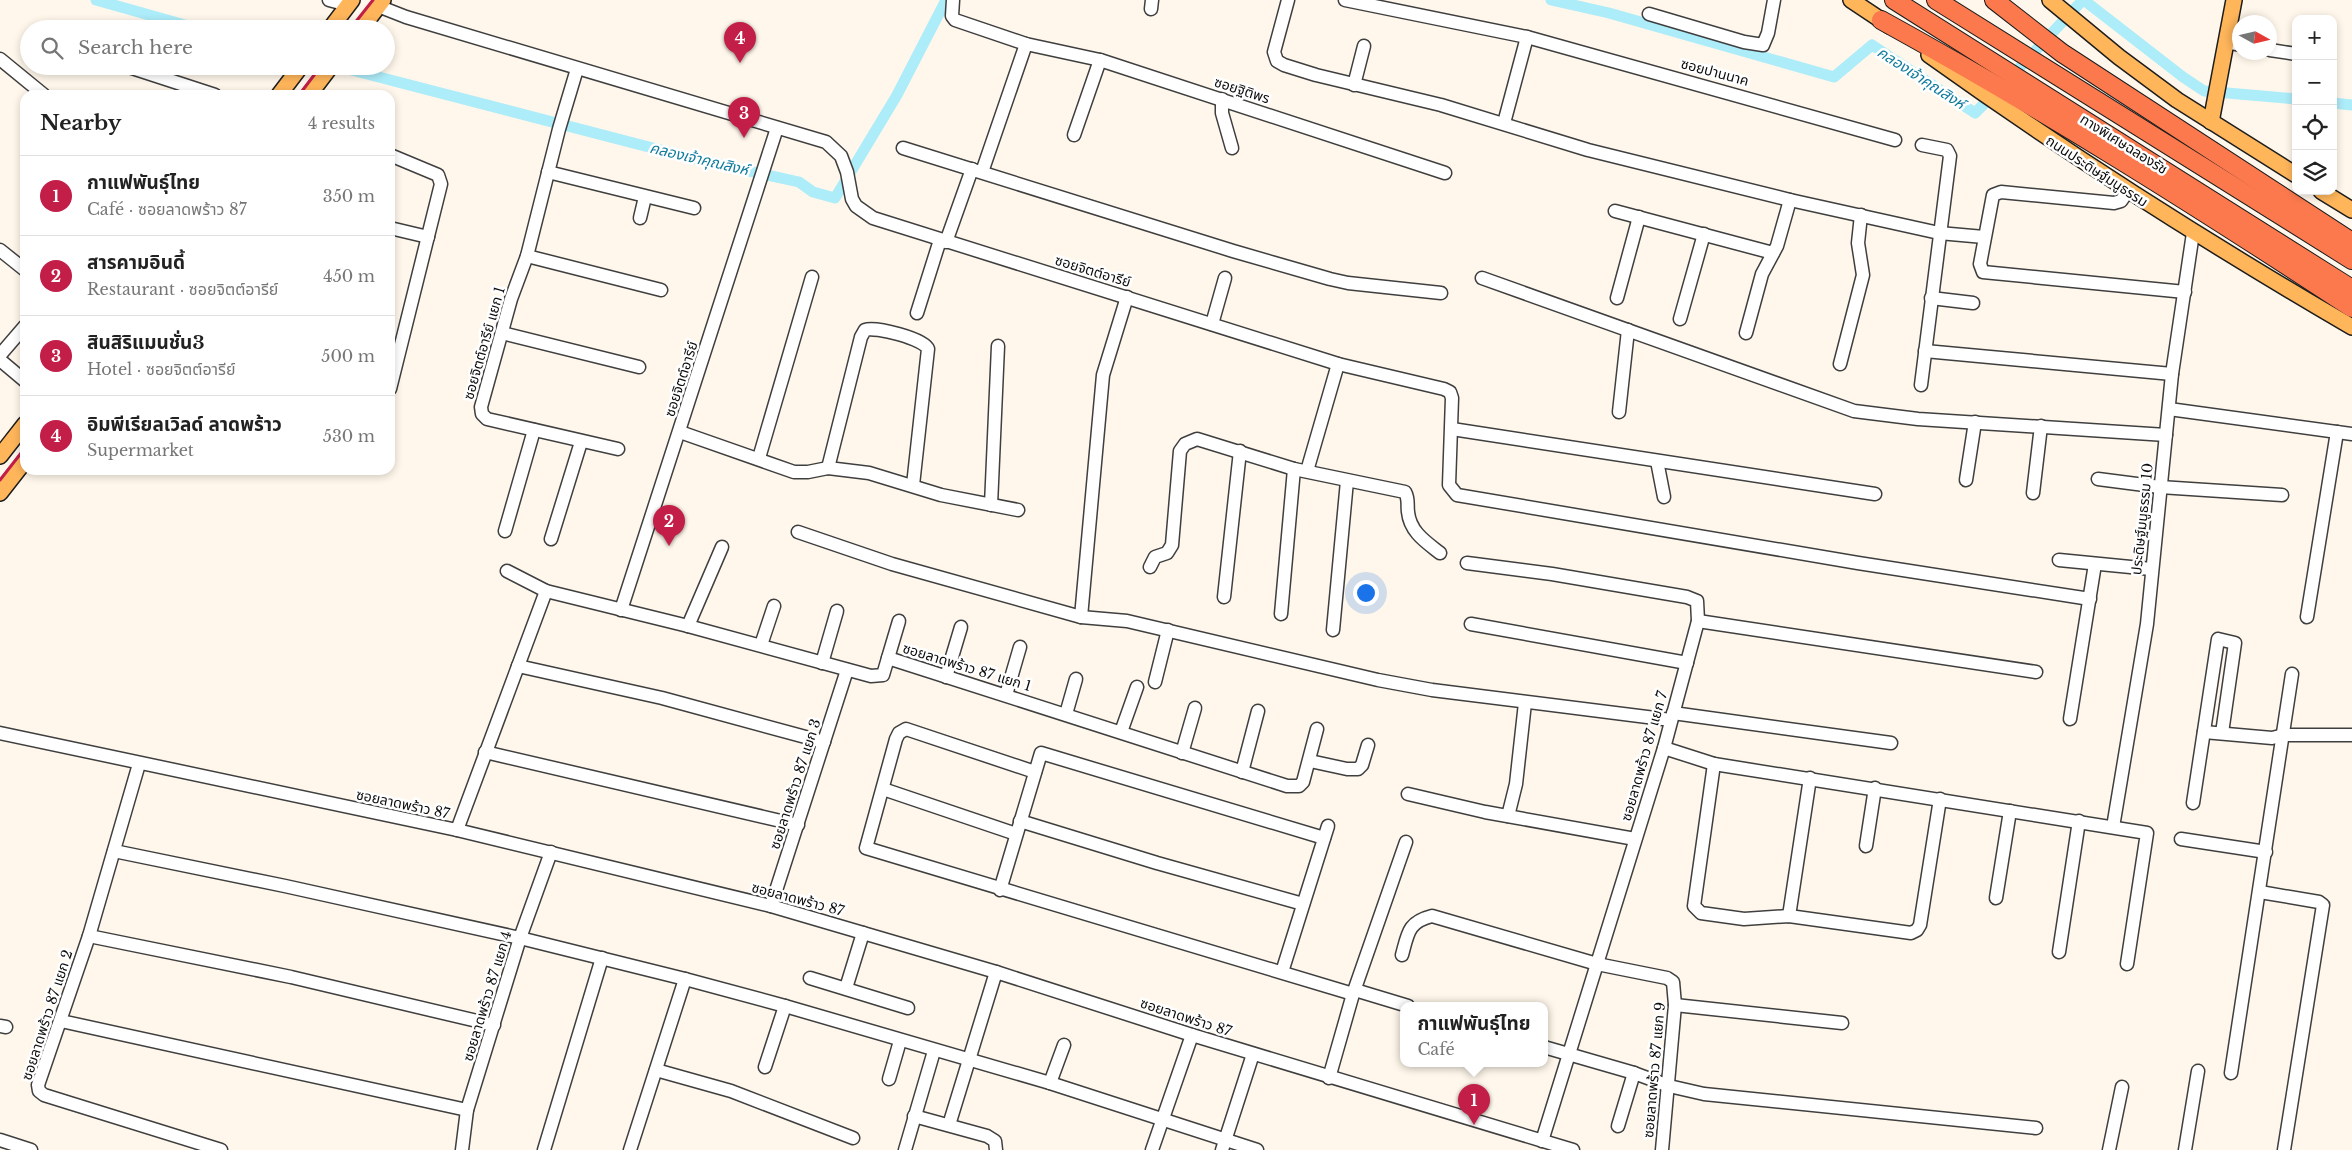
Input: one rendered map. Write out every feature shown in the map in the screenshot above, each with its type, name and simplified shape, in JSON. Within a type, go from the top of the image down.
[{"type":"highway","name":"ทางพิเศษฉลองรัช","points":[[1894,0],[2352,289]]},
{"type":"highway","name":"ทางพิเศษฉลองรัช","points":[[1936,0],[2352,260]]},
{"type":"highway","points":[[1994,0],[2062,53],[2352,242]]},
{"type":"highway","points":[[1882,20],[1991,93],[2196,206],[2352,308]]},
{"type":"main road","points":[[1851,0],[1882,20]]},
{"type":"main road","points":[[2050,0],[2149,80],[2211,122],[2292,173]]},
{"type":"main road","points":[[2234,0],[2234,15]]},
{"type":"main road","points":[[337,20],[350,2]]},
{"type":"main road","points":[[367,20],[380,3]]},
{"type":"main road","points":[[2211,122],[2220,74],[2232,46]]},
{"type":"main road","points":[[283,90],[294,75]]},
{"type":"main road","points":[[313,90],[325,75]]},
{"type":"main road","name":"ถนนประดิษฐ์มนูธรรม","points":[[1991,93],[2128,191],[2193,233],[2352,327]]},
{"type":"main road","points":[[2328,195],[2352,210]]},
{"type":"main road","points":[[0,456],[20,430]]},
{"type":"main road","points":[[0,493],[20,467]]},
{"type":"street","points":[[329,0],[350,2]]},
{"type":"street","name":"ซอยฐิติพร","points":[[953,0],[952,16],[954,20],[1026,44],[1100,60],[1445,173]]},
{"type":"street","points":[[1288,0],[1275,57],[1284,65],[1316,75],[1504,123],[1588,150],[1790,200],[1939,233],[1984,237]]},
{"type":"street","points":[[1344,0],[1527,36],[1504,123]]},
{"type":"street","points":[[1649,14],[1744,42],[1763,45],[1768,33],[1774,0]]},
{"type":"street","name":"ซอยจิตต์อารีย์","points":[[380,3],[406,17],[833,146],[841,156],[849,178],[852,199],[856,206],[873,218],[1338,364],[1444,389],[1450,392],[1452,398],[1452,428]]},
{"type":"street","name":"ซอยปานนาค","points":[[1527,36],[1895,140]]},
{"type":"street","points":[[917,313],[943,241],[977,170],[1026,44]]},
{"type":"street","points":[[1354,85],[1364,46]]},
{"type":"street","points":[[2277,51],[2292,53]]},
{"type":"street","points":[[0,59],[38,90]]},
{"type":"street","points":[[1074,135],[1100,60]]},
{"type":"street","name":"ซอยจิตต์อารีย์ แยก 1","points":[[577,69],[527,256],[511,299],[480,407],[482,414],[487,419],[618,449]]},
{"type":"street","points":[[154,75],[200,90]]},
{"type":"street","points":[[1222,99],[1222,114],[1232,148]]},
{"type":"street","name":"ซอยจิตต์อารีย์","points":[[621,610],[777,128]]},
{"type":"street","points":[[1921,385],[1950,156],[1947,150],[1922,145]]},
{"type":"street","points":[[903,148],[1233,251],[1330,279],[1348,283],[1442,293]]},
{"type":"street","points":[[395,157],[438,175],[441,184],[395,369]]},
{"type":"street","points":[[548,172],[694,208]]},
{"type":"street","points":[[2128,191],[2121,201],[2114,203],[1996,193],[1990,198],[1980,264],[1983,272],[2185,292]]},
{"type":"street","points":[[640,218],[645,197]]},
{"type":"street","points":[[1746,333],[1762,274],[1781,236],[1790,200]]},
{"type":"street","points":[[1615,211],[1773,253]]},
{"type":"street","points":[[1840,364],[1863,275],[1858,243],[1862,215]]},
{"type":"street","points":[[1617,298],[1639,217]]},
{"type":"street","points":[[395,229],[428,237]]},
{"type":"street","name":"ประดิษฐ์มนูธรรม 10","points":[[2113,827],[2147,624],[2172,374],[2193,233]]},
{"type":"street","points":[[1680,319],[1704,234]]},
{"type":"street","points":[[0,250],[20,266]]},
{"type":"street","points":[[527,256],[661,290]]},
{"type":"street","points":[[759,458],[812,277]]},
{"type":"street","points":[[1212,324],[1225,278]]},
{"type":"street","points":[[1482,278],[1854,411],[1918,419],[2166,435]]},
{"type":"street","points":[[1080,617],[1103,375],[1127,297]]},
{"type":"street","points":[[1931,298],[1973,303]]},
{"type":"street","points":[[828,468],[860,337],[865,330],[874,328],[923,342],[928,349],[913,485]]},
{"type":"street","points":[[1619,412],[1628,330]]},
{"type":"street","points":[[0,355],[20,332]]},
{"type":"street","points":[[502,333],[639,367]]},
{"type":"street","points":[[991,505],[998,346]]},
{"type":"street","points":[[1925,351],[2172,374]]},
{"type":"street","points":[[0,360],[20,377]]},
{"type":"street","points":[[1281,614],[1300,470],[1338,364]]},
{"type":"street","points":[[2169,409],[2352,434]]},
{"type":"street","points":[[1966,480],[1975,422]]},
{"type":"street","points":[[2033,493],[2041,426]]},
{"type":"street","points":[[1875,494],[1452,428],[1449,485],[1457,495],[1858,563],[2090,599]]},
{"type":"street","points":[[505,531],[534,430]]},
{"type":"street","points":[[680,432],[759,458],[794,472],[808,472],[828,468],[868,473],[941,495],[1018,510]]},
{"type":"street","points":[[2306,617],[2336,432]]},
{"type":"street","points":[[1150,567],[1155,557],[1167,553],[1172,545],[1180,451],[1185,444],[1197,439],[1300,470],[1405,492],[1409,498],[1409,519],[1415,532],[1440,553]]},
{"type":"street","points":[[551,539],[581,442]]},
{"type":"street","points":[[1224,597],[1240,451]]},
{"type":"street","points":[[1657,460],[1664,497]]},
{"type":"street","points":[[2098,479],[2160,487],[2282,495]]},
{"type":"street","points":[[1333,630],[1347,481]]},
{"type":"street","points":[[798,532],[892,564],[1080,617],[1127,621],[1378,680],[1525,703],[1672,716],[1890,743]]},
{"type":"street","points":[[688,626],[722,547]]},
{"type":"street","points":[[2059,560],[2152,570]]},
{"type":"street","points":[[1467,563],[1552,574],[1694,599],[1698,605],[1698,620],[2036,672]]},
{"type":"street","points":[[2070,719],[2095,564]]},
{"type":"street","name":"ซอยลาดพร้าว 87 แยก 1","points":[[507,571],[546,591],[688,626],[847,670],[878,677],[882,675],[888,658],[1066,714],[1182,754],[1294,787],[1303,782],[1317,729]]},
{"type":"street","points":[[457,830],[546,591]]},
{"type":"street","points":[[761,646],[774,606]]},
{"type":"street","points":[[822,663],[838,611]]},
{"type":"street","name":"ซอยลาดพร้าว 87 แยก 7","points":[[1542,1141],[1664,748],[1698,620]]},
{"type":"street","points":[[888,658],[899,621]]},
{"type":"street","points":[[1471,624],[1687,663]]},
{"type":"street","points":[[946,677],[961,628]]},
{"type":"street","points":[[1155,682],[1168,630]]},
{"type":"street","points":[[2194,802],[2218,639],[2235,642],[2222,733]]},
{"type":"street","points":[[1006,695],[1020,647]]},
{"type":"street","points":[[518,666],[662,698],[824,742]]},
{"type":"street","name":"ซอยลาดพร้าว 87 แยก 3","points":[[771,906],[847,670]]},
{"type":"street","points":[[2231,1073],[2292,674]]},
{"type":"street","points":[[1066,714],[1076,679]]},
{"type":"street","points":[[1121,732],[1137,687]]},
{"type":"street","points":[[1508,816],[1516,784],[1525,703]]},
{"type":"street","points":[[1182,754],[1195,708]]},
{"type":"street","points":[[1242,772],[1258,711]]},
{"type":"street","points":[[1035,772],[906,729],[899,732],[866,848],[1000,890],[1282,972],[1400,1004]]},
{"type":"street","points":[[2204,732],[2272,738],[2284,735],[2352,735]]},
{"type":"street","name":"ซอยลาดพร้าว 87","points":[[0,733],[457,830],[771,906],[996,972],[1329,1078],[1573,1150]]},
{"type":"street","points":[[1310,761],[1347,769],[1358,768],[1362,766],[1368,744]]},
{"type":"street","points":[[1664,748],[1714,764],[1875,788],[2147,833],[2126,964]]},
{"type":"street","points":[[485,752],[798,825]]},
{"type":"street","points":[[1000,890],[1041,753],[1326,832],[1282,972]]},
{"type":"street","name":"ซอยลาดพร้าว 87 แยก 2","points":[[139,764],[89,936],[38,1084],[39,1091],[44,1095],[221,1150]]},
{"type":"street","points":[[1714,764],[1694,906],[1701,913],[1744,919],[1789,916],[1911,933],[1917,930],[1920,925],[1940,799]]},
{"type":"street","points":[[1789,916],[1810,778]]},
{"type":"street","points":[[1866,846],[1875,788]]},
{"type":"street","points":[[883,789],[1016,834]]},
{"type":"street","points":[[1408,794],[1508,816],[1635,839]]},
{"type":"street","points":[[1996,898],[2010,811]]},
{"type":"street","points":[[1020,821],[1157,863],[1303,904]]},
{"type":"street","points":[[2059,952],[2079,821]]},
{"type":"street","points":[[2181,839],[2266,852]]},
{"type":"street","points":[[1329,1078],[1354,992],[1406,842]]},
{"type":"street","points":[[114,851],[285,886],[520,938],[684,979],[785,1006],[967,1061],[1050,1083],[1163,1120],[1224,1145],[1257,1150]]},
{"type":"street","name":"ซอยลาดพร้าว 87 แยก 4","points":[[462,1150],[467,1110],[520,938],[550,852]]},
{"type":"street","points":[[2260,892],[2319,902],[2323,905],[2284,1150]]},
{"type":"street","name":"ซอยลาดพร้าว 87 แยก 9","points":[[1402,955],[1408,933],[1414,923],[1432,916],[1597,964],[1667,978],[1675,986],[1675,1005],[1662,1150]]},
{"type":"street","points":[[846,988],[863,933]]},
{"type":"street","points":[[89,936],[291,977],[494,1025]]},
{"type":"street","points":[[544,1150],[602,958]]},
{"type":"street","points":[[949,1125],[967,1061],[996,972]]},
{"type":"street","points":[[810,978],[908,1008]]},
{"type":"street","points":[[630,1150],[684,979]]},
{"type":"street","points":[[1675,1005],[1842,1023]]},
{"type":"street","points":[[765,1067],[785,1006]]},
{"type":"street","points":[[61,1021],[467,1110]]},
{"type":"street","points":[[1152,1150],[1192,1035]]},
{"type":"street","points":[[889,1079],[900,1041]]},
{"type":"street","points":[[1050,1083],[1064,1045]]},
{"type":"street","points":[[1548,1048],[1634,1073],[1669,1086],[1704,1094],[2036,1128]]},
{"type":"street","points":[[905,1150],[934,1051]]},
{"type":"street","points":[[1224,1145],[1253,1054]]},
{"type":"street","points":[[656,1070],[731,1091],[853,1138]]},
{"type":"street","points":[[2185,1150],[2198,1070]]},
{"type":"street","points":[[1618,1126],[1634,1073]]},
{"type":"street","points":[[2109,1150],[2122,1087]]},
{"type":"street","points":[[914,1116],[992,1138],[996,1145],[996,1150]]},
{"type":"street","points":[[0,1140],[31,1150]]},
{"type":"waterway","name":"คลองเจ้าคุณสิงห์","points":[[96,0],[167,20]]},
{"type":"waterway","name":"คลองเจ้าคุณสิงห์","points":[[371,75],[699,160],[799,182],[813,192],[835,198],[897,95],[946,0]]},
{"type":"waterway","name":"คลองเจ้าคุณสิงห์","points":[[1551,0],[1609,13],[1834,77],[1872,45],[1975,113],[1994,94]]},
{"type":"waterway","name":"คลองเจ้าคุณสิงห์","points":[[2009,79],[2080,3],[2085,1],[2183,77],[2204,91],[2292,99]]},
{"type":"waterway","name":"คลองเจ้าคุณสิงห์","points":[[2337,103],[2352,105]]},
{"type":"railway","points":[[357,20],[373,0]]},
{"type":"railway","points":[[303,90],[314,75]]},
{"type":"railway","points":[[0,480],[20,454]]},
{"type":"place","name":"อิมพีเรียลเวิลด์ ลาดพร้าว","points":[[740,63]]},
{"type":"place","name":"สินสิริแมนชั่น3","points":[[744,138]]},
{"type":"place","name":"สารคามอินดี้","points":[[669,546]]},
{"type":"place","name":"กาแฟพันธ์ุไทย","points":[[1474,1125]]}]
